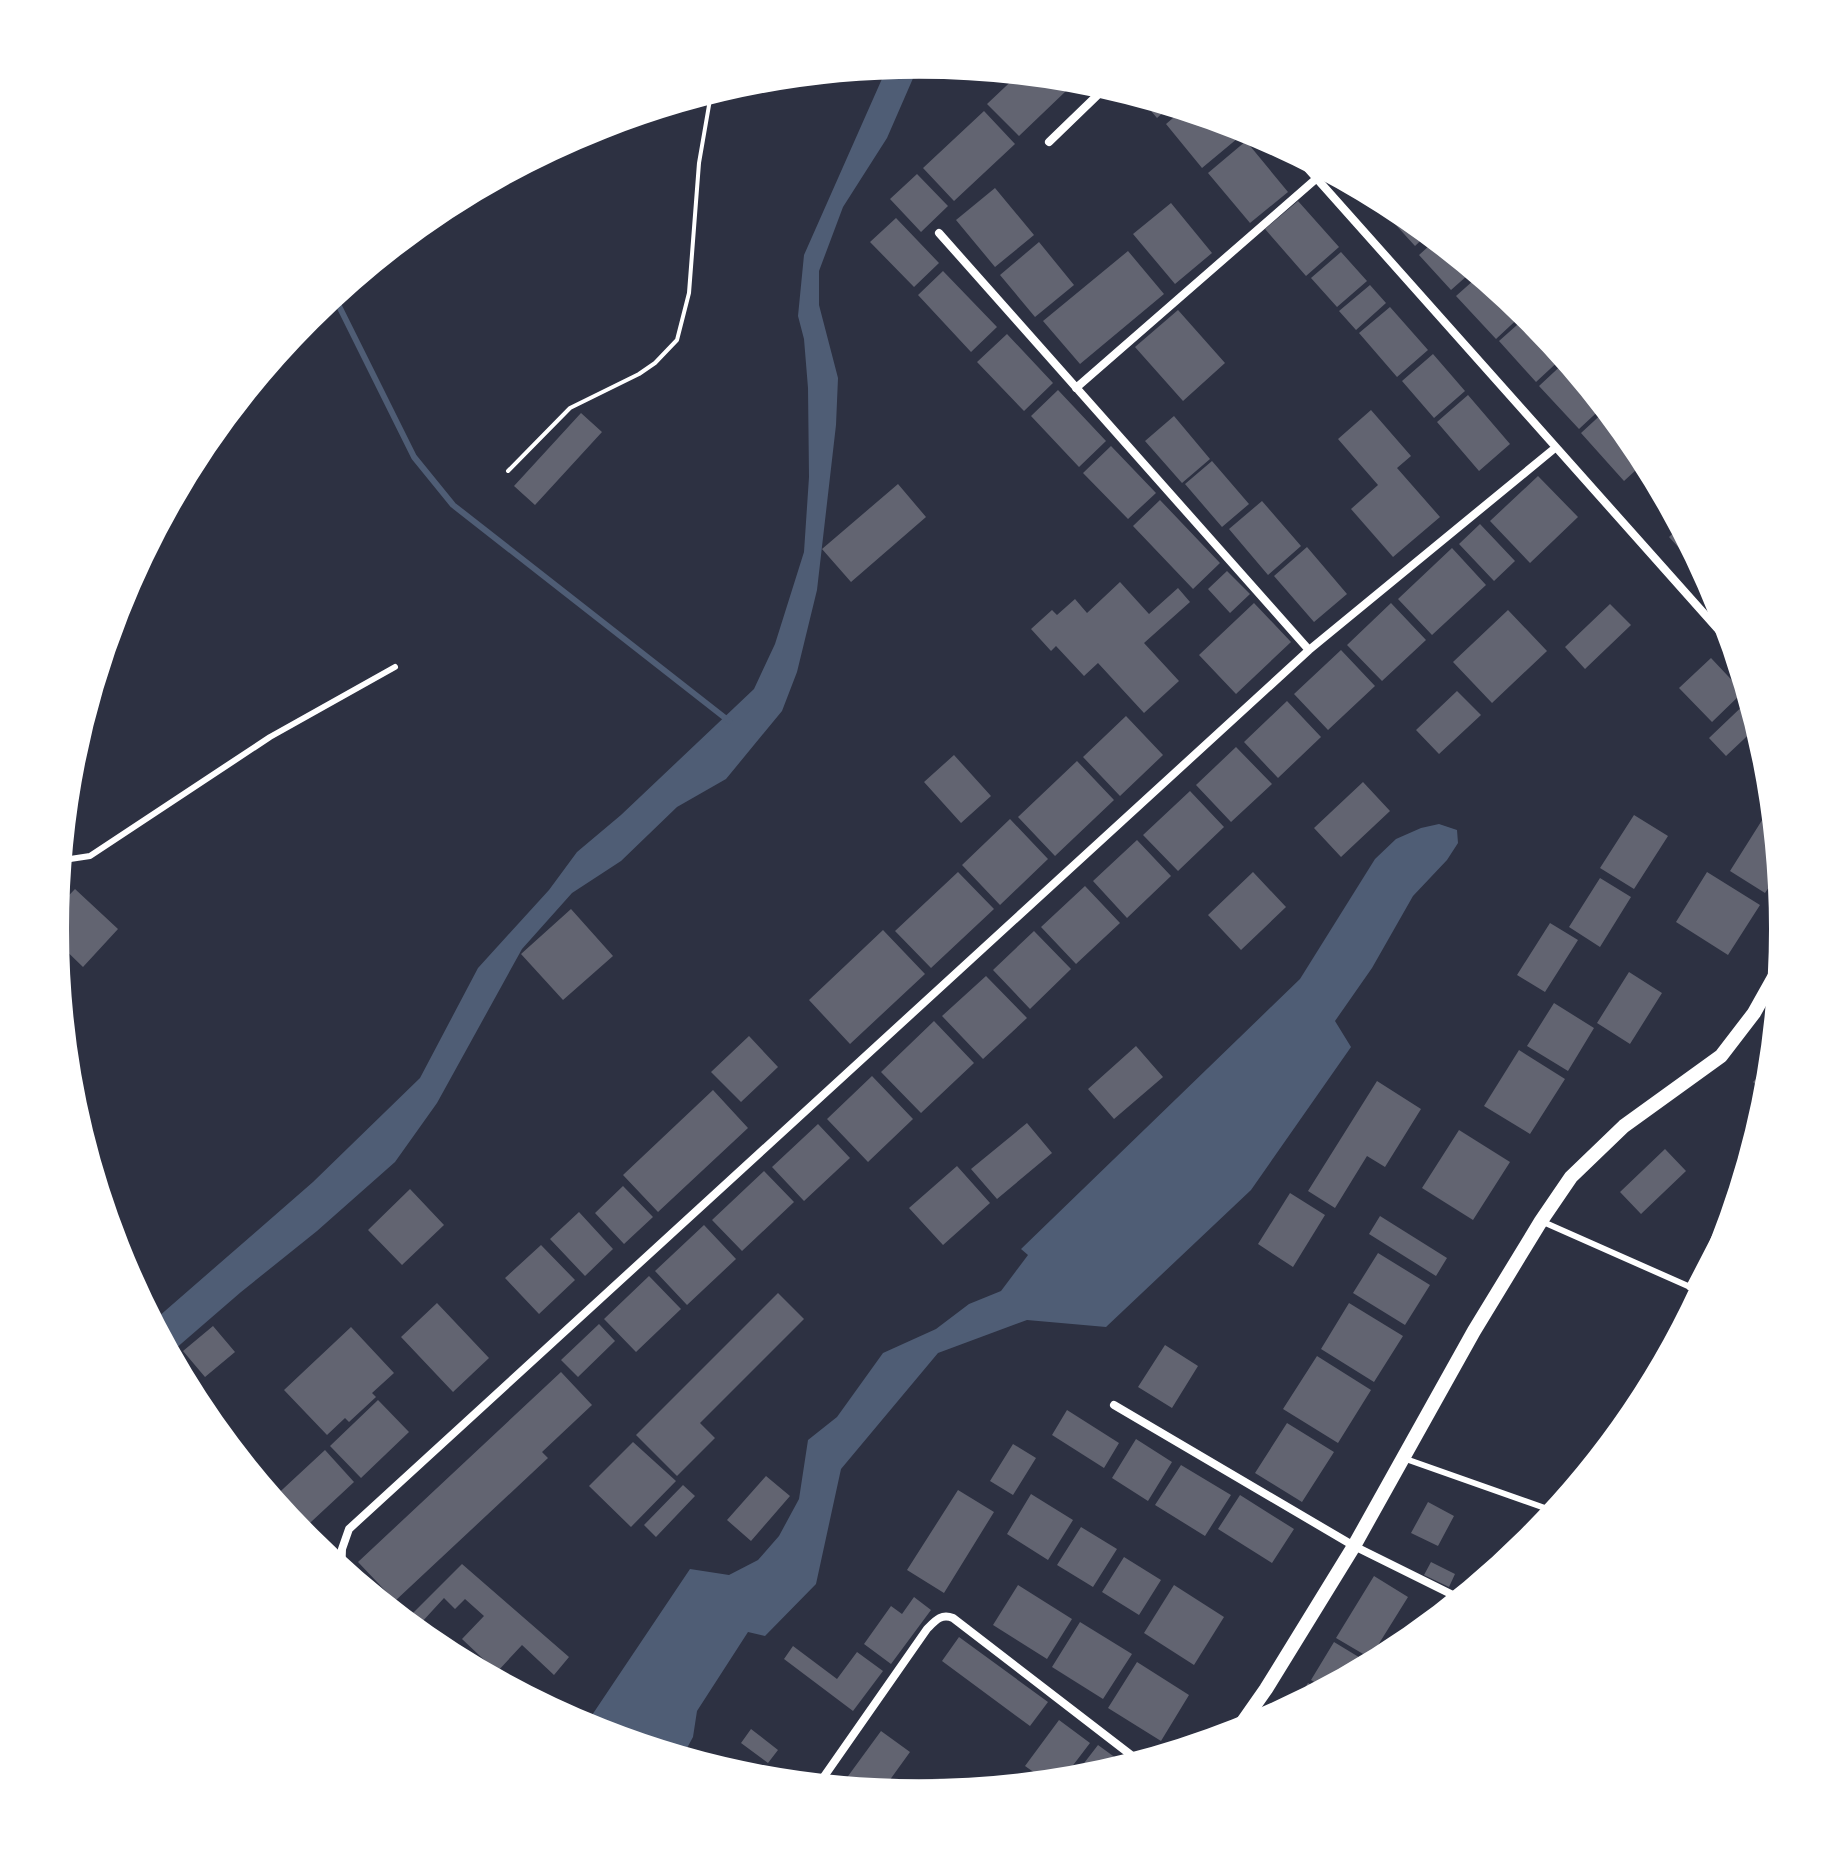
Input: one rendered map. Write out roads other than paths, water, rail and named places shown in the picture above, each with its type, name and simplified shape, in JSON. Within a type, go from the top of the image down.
[{"type":"street","points":[[1049,142],[1099,93]]},
{"type":"street","points":[[1307,167],[1722,634]]},
{"type":"street","points":[[1076,388],[1317,178]]},
{"type":"street","points":[[939,233],[1309,650]]},
{"type":"street","points":[[342,1559],[349,1529],[1309,650],[1555,448]]},
{"type":"street","points":[[1244,1720],[1354,1546],[1474,1331],[1571,1177],[1624,1126],[1721,1056],[1754,1013],[1773,979]]},
{"type":"street","points":[[1114,1405],[1354,1546],[1455,1596]]},
{"type":"street","points":[[823,1779],[927,1629],[938,1618],[947,1615],[1133,1757]]},
{"type":"lane","points":[[67,859],[90,856],[270,737],[395,667]]},
{"type":"lane","points":[[1689,1287],[1725,1218]]},
{"type":"lane","points":[[1541,1221],[1695,1289]]},
{"type":"lane","points":[[1403,1458],[1548,1509]]},
{"type":"water","points":[[915,74],[887,138],[843,207],[819,271],[819,305],[838,378],[836,425],[817,590],[797,672],[782,711],[726,779],[677,807],[621,861],[572,893],[522,949],[437,1103],[395,1162],[175,1349],[158,1317],[313,1182],[420,1078],[478,968],[549,890],[577,852],[621,815],[754,689],[775,644],[804,552],[809,477],[808,388],[804,339],[798,316],[804,255],[884,75]]},
{"type":"water","points":[[1439,824],[1457,830],[1458,843],[1447,860],[1413,896],[1372,968],[1335,1021],[1351,1047],[1251,1190],[1106,1327],[1027,1320],[938,1353],[841,1469],[816,1584],[765,1636],[748,1632],[697,1711],[693,1737],[685,1751],[590,1718],[690,1569],[729,1575],[758,1560],[779,1536],[799,1499],[808,1440],[837,1417],[883,1353],[936,1329],[969,1304],[1001,1291],[1028,1255],[1021,1249],[1300,979],[1375,859],[1396,839]]},
{"type":"waterway","points":[[337,303],[414,457],[453,505],[729,721]]}]
